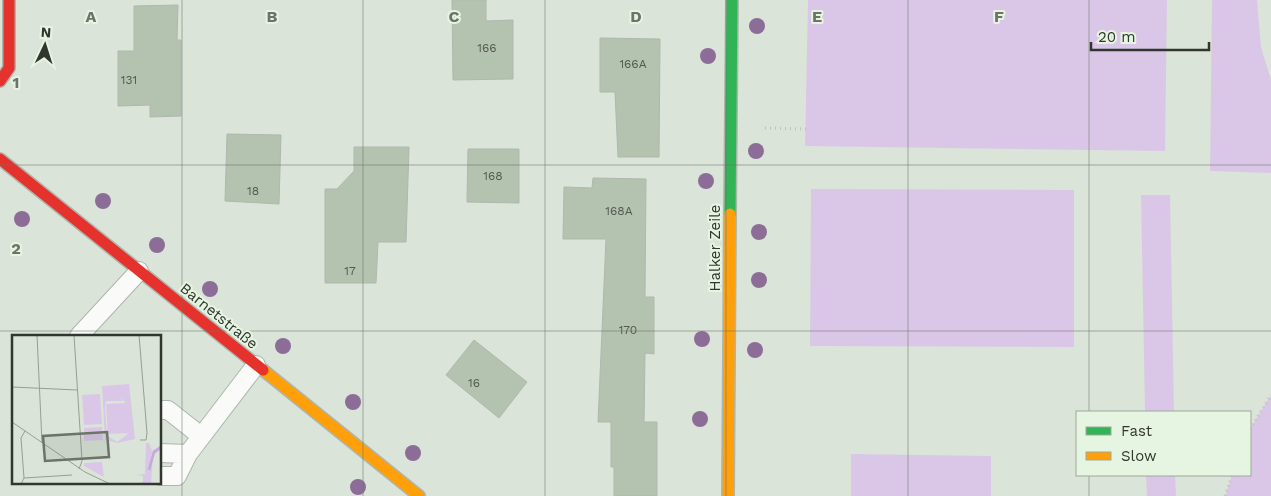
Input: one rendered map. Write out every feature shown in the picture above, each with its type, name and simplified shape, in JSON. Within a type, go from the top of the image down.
[{"type":"street","points":[[0,81],[9,68],[9,0]]},
{"type":"street","name":"Halker Zeile","points":[[728,496],[732,0]]},
{"type":"street","name":"Barnetstraße","points":[[0,159],[419,496]]},
{"type":"lane","points":[[80,335],[138,271]]},
{"type":"lane","points":[[161,476],[177,476],[188,454],[256,365]]},
{"type":"lane","points":[[161,410],[168,410],[202,436]]},
{"type":"lane","points":[[161,453],[188,454]]},
{"type":"path","points":[[764,128],[806,129]]},
{"type":"path","points":[[1251,427],[1271,395]]},
{"type":"path","points":[[1226,496],[1232,476]]},
{"type":"shaded area","points":[[808,0],[1167,0],[1165,151],[805,146]]},
{"type":"shaded area","points":[[1212,0],[1257,0],[1261,47],[1271,80],[1271,173],[1210,171]]},
{"type":"shaded area","points":[[811,189],[1074,190],[1074,347],[810,346]]},
{"type":"shaded area","points":[[1141,195],[1170,195],[1174,411],[1145,411]]},
{"type":"shaded area","points":[[1271,395],[1271,496],[1225,496],[1232,476],[1251,476],[1251,427]]},
{"type":"shaded area","points":[[851,454],[991,456],[991,496],[851,496]]},
{"type":"shaded area","points":[[1146,476],[1175,476],[1176,496],[1147,496]]},
{"type":"building","points":[[452,0],[486,0],[486,21],[513,20],[513,79],[453,80]]},
{"type":"building","points":[[178,5],[177,40],[181,40],[181,116],[150,117],[150,105],[118,106],[118,51],[134,51],[134,6]]},
{"type":"building","points":[[600,38],[660,39],[659,157],[618,157],[615,92],[600,92]]},
{"type":"building","points":[[227,134],[281,135],[279,204],[225,201]]},
{"type":"building","points":[[354,147],[409,147],[406,242],[378,242],[376,283],[325,283],[325,189],[337,189],[354,171]]},
{"type":"building","points":[[468,149],[519,149],[519,203],[467,202]]},
{"type":"building","points":[[593,178],[646,179],[645,297],[654,297],[654,354],[645,353],[644,422],[657,422],[657,496],[614,496],[614,467],[611,467],[611,422],[598,422],[606,239],[563,239],[564,187],[592,188]]},
{"type":"building","points":[[474,340],[527,382],[499,418],[446,375]]},
{"type":"traffic: fast","points":[[730,214],[732,0]]},
{"type":"traffic: slow","points":[[728,496],[730,214]]},
{"type":"traffic: slow","points":[[263,370],[419,496]]},
{"type":"traffic: jam","points":[[0,81],[9,68],[9,0]]},
{"type":"traffic: jam","points":[[0,159],[263,370]]}]
